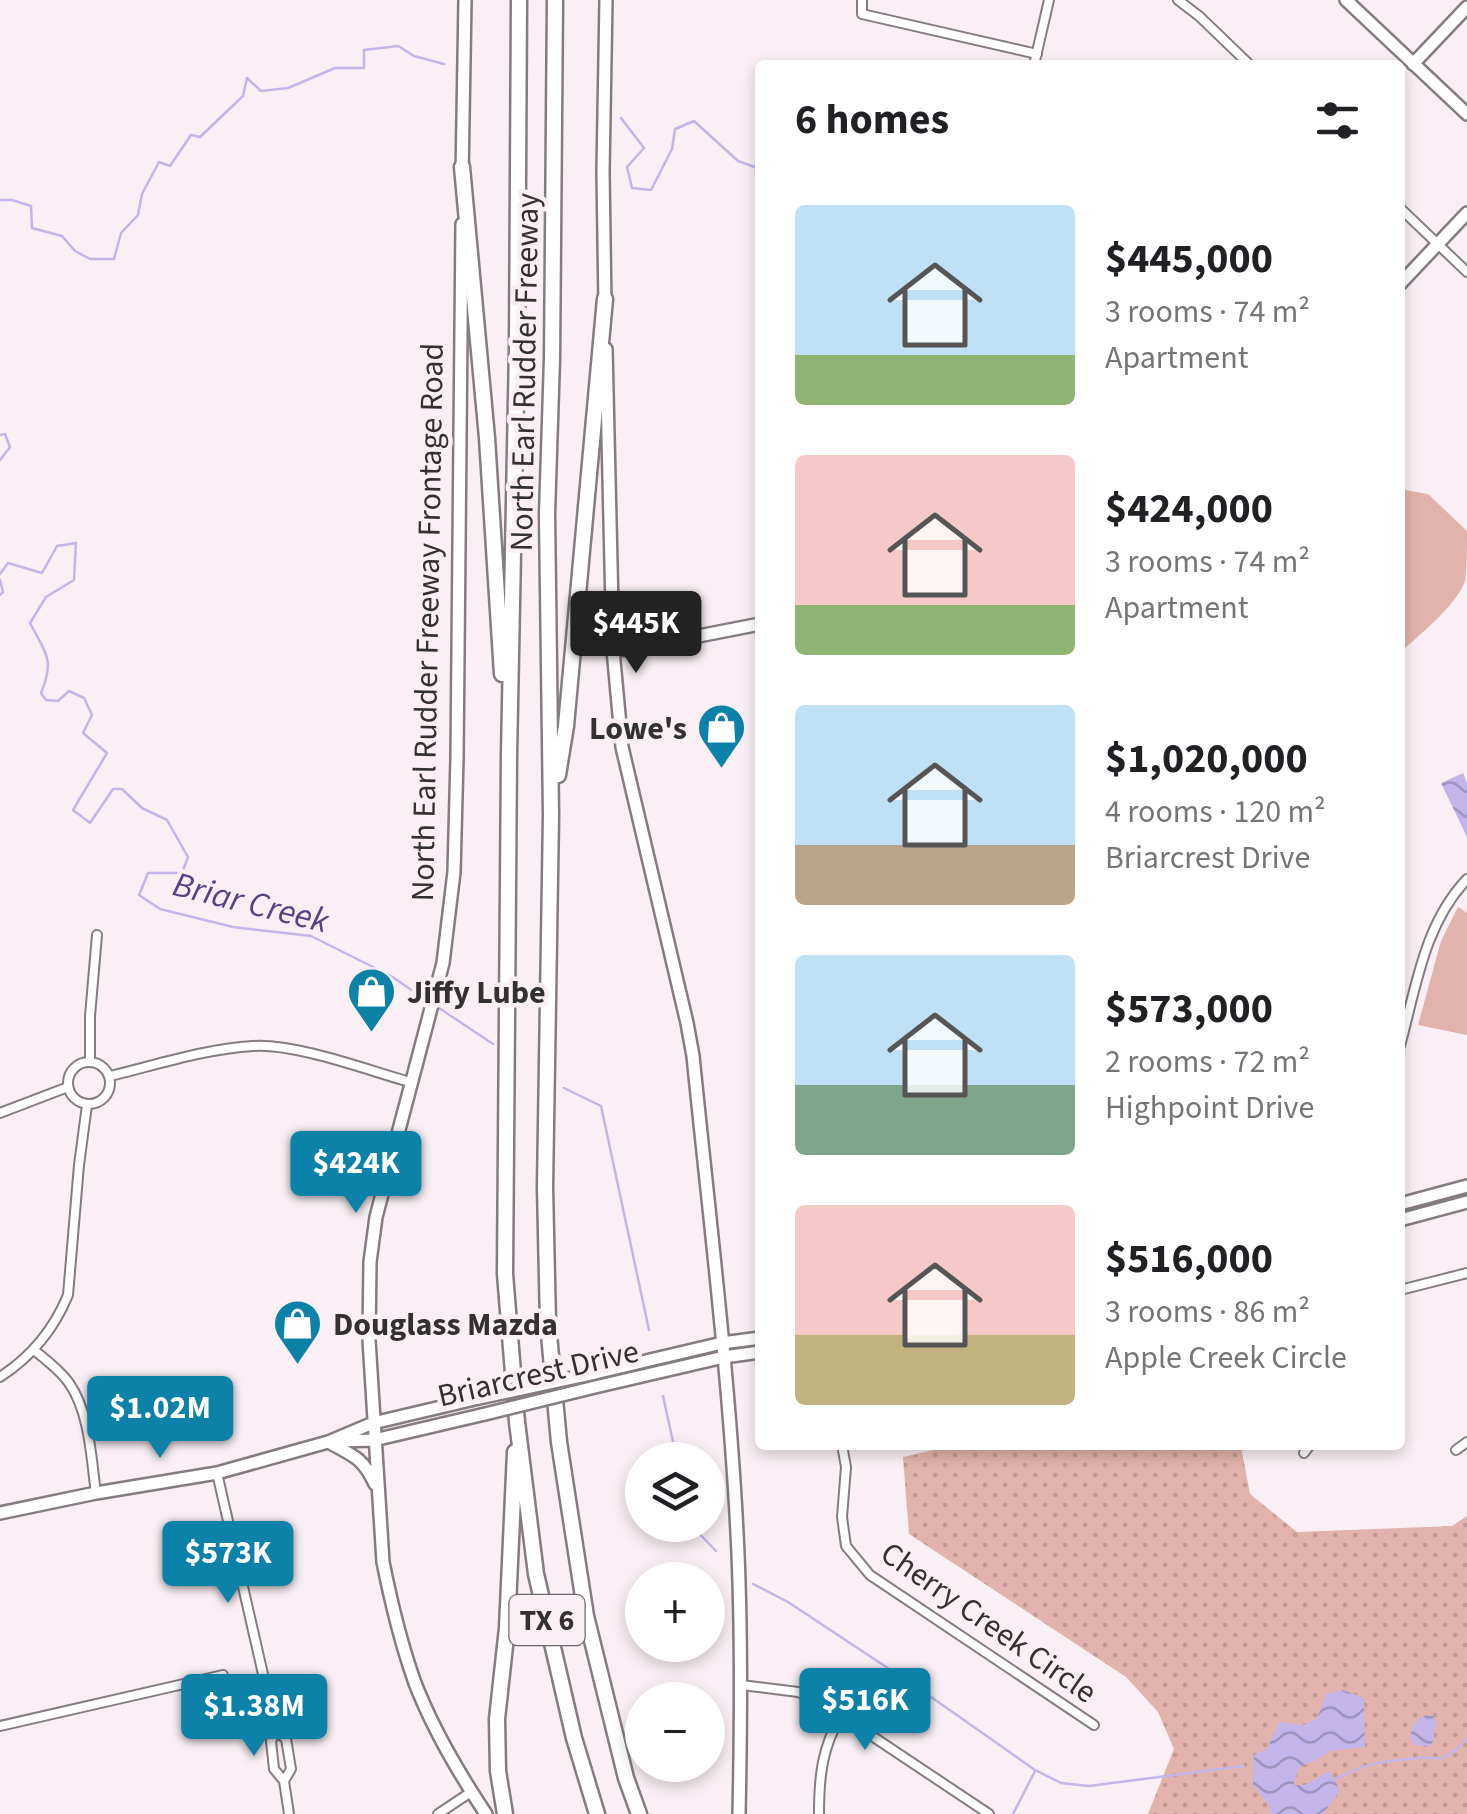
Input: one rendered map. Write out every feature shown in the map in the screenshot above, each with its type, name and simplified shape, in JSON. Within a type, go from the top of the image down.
[{"type":"highway","name":"North Earl Rudder Freeway","points":[[519,0],[505,1274],[517,1422],[536,1574],[574,1738],[597,1814]]},
{"type":"highway","name":"North Earl Rudder Freeway","points":[[555,0],[547,514],[551,815],[544,1186],[548,1324],[560,1442],[586,1616],[626,1778],[639,1814]]},
{"type":"highway","points":[[462,166],[487,438],[509,755]]},
{"type":"highway","points":[[551,815],[566,726],[605,300]]},
{"type":"highway","points":[[505,1814],[498,1770],[497,1720],[507,1628],[517,1422]]},
{"type":"highway","points":[[608,1702],[648,1814]]},
{"type":"main road","name":"North Earl Rudder Freeway Frontage Road","points":[[465,0],[454,853],[442,962],[376,1217],[370,1262],[369,1340],[382,1562],[416,1686],[486,1814]]},
{"type":"main road","points":[[606,0],[603,171],[613,650],[622,747],[693,1056],[737,1534],[739,1814]]},
{"type":"main road","points":[[1346,0],[1467,114]]},
{"type":"main road","points":[[1414,64],[1467,7]]},
{"type":"main road","points":[[1405,279],[1467,214]]},
{"type":"main road","points":[[613,650],[755,625]]},
{"type":"main road","points":[[1405,1203],[1467,1186]]},
{"type":"main road","points":[[1405,1219],[1467,1202]]},
{"type":"main road","name":"Briarcrest Drive","points":[[328,1442],[374,1440],[485,1414],[595,1387],[755,1340]]},
{"type":"main road","name":"Briarcrest Drive","points":[[0,1513],[217,1473],[328,1442],[374,1423],[595,1373],[723,1350],[755,1352]]},
{"type":"main road","points":[[328,1442],[356,1456],[367,1467],[378,1492]]},
{"type":"street","points":[[862,0],[862,14],[1036,54]]},
{"type":"street","points":[[1035,60],[1049,0]]},
{"type":"street","points":[[1178,0],[1245,60]]},
{"type":"street","points":[[1405,213],[1467,272]]},
{"type":"street","points":[[1405,1028],[1430,935],[1467,878]]},
{"type":"street","points":[[90,1061],[97,936]]},
{"type":"street","points":[[110,1076],[210,1052],[256,1046],[298,1051],[410,1082]]},
{"type":"street","points":[[80,1062],[99,1063],[110,1076],[110,1085],[99,1102],[76,1102],[68,1087],[68,1078],[80,1062]]},
{"type":"street","points":[[0,1113],[68,1087]]},
{"type":"street","points":[[0,1378],[34,1350],[68,1295],[87,1105]]},
{"type":"street","points":[[1405,1289],[1467,1274]]},
{"type":"street","points":[[34,1350],[70,1384],[81,1409],[96,1493]]},
{"type":"street","points":[[1456,1450],[1467,1442]]},
{"type":"street","name":"Cherry Creek Circle","points":[[842,1450],[846,1485],[843,1532],[855,1560],[870,1575],[1094,1725]]},
{"type":"street","points":[[217,1473],[276,1731],[286,1739],[291,1769],[284,1781]]},
{"type":"street","points":[[0,1726],[222,1675]]},
{"type":"street","points":[[741,1685],[798,1692],[818,1700],[989,1814]]},
{"type":"street","points":[[820,1814],[825,1747],[841,1714]]},
{"type":"street","points":[[276,1731],[271,1741],[274,1769],[284,1781],[289,1814]]},
{"type":"street","points":[[438,1814],[472,1792]]},
{"type":"shaded area","points":[[1405,490],[1428,494],[1467,531],[1465,581],[1438,618],[1405,648]]},
{"type":"shaded area","points":[[1458,907],[1467,913],[1467,1035],[1418,1025],[1441,941]]},
{"type":"shaded area","points":[[933,1450],[1242,1450],[1250,1494],[1297,1532],[1452,1526],[1467,1516],[1467,1814],[1148,1814],[1174,1749],[1158,1712],[1126,1677],[909,1534],[903,1457]]},
{"type":"water","points":[[1463,773],[1467,783],[1467,837],[1441,783]]},
{"type":"water","points":[[1343,1690],[1364,1698],[1365,1747],[1330,1751],[1298,1768],[1294,1785],[1305,1785],[1329,1771],[1340,1790],[1323,1814],[1271,1814],[1269,1805],[1253,1785],[1254,1755],[1267,1749],[1279,1722],[1303,1725],[1317,1719],[1326,1694]]},
{"type":"water","points":[[1427,1715],[1436,1721],[1433,1741],[1430,1746],[1414,1745],[1410,1738],[1413,1727]]},
{"type":"waterway","points":[[0,200],[31,206],[32,228],[62,236],[75,251],[90,259],[114,259],[121,233],[138,215],[142,194],[159,162],[170,166],[191,135],[200,137],[243,96],[247,78],[261,91],[288,88],[335,68],[364,68],[364,50],[398,46],[414,56],[444,64]]},
{"type":"waterway","points":[[621,118],[644,148],[627,167],[632,188],[651,190],[672,149],[675,129],[694,121],[738,161],[755,167]]},
{"type":"waterway","name":"Briar Creek","points":[[0,435],[5,434],[10,447],[0,460]]},
{"type":"waterway","name":"Briar Creek","points":[[0,574],[8,563],[42,573],[57,546],[76,543],[74,580],[46,597],[30,623],[48,664],[41,693],[46,700],[58,701],[69,691],[84,698],[92,715],[83,733],[107,753],[73,810],[90,823],[113,789],[122,789],[142,808],[167,820],[188,857],[182,873],[148,873],[139,895],[160,909],[233,927],[311,936],[391,976],[429,1002]]},
{"type":"waterway","name":"Briar Creek","points":[[0,580],[0,595]]},
{"type":"waterway","name":"Briar Creek","points":[[436,1006],[493,1044]]},
{"type":"waterway","name":"Briar Creek","points":[[564,1088],[601,1106],[649,1330]]},
{"type":"waterway","name":"Briar Creek","points":[[663,1396],[673,1442]]},
{"type":"waterway","name":"Briar Creek","points":[[707,1542],[716,1551]]},
{"type":"waterway","name":"Briar Creek","points":[[753,1584],[788,1602],[1035,1770],[1061,1783],[1089,1786],[1244,1766]]},
{"type":"waterway","name":"Briar Creek","points":[[1334,1780],[1375,1764],[1442,1758],[1467,1739]]},
{"type":"waterway","points":[[1013,1814],[1035,1771]]},
{"type":"place","name":"Lowe's","points":[[722,770]]},
{"type":"place","name":"Jiffy Lube","points":[[372,1034]]},
{"type":"place","name":"Douglass Mazda","points":[[298,1366]]}]
